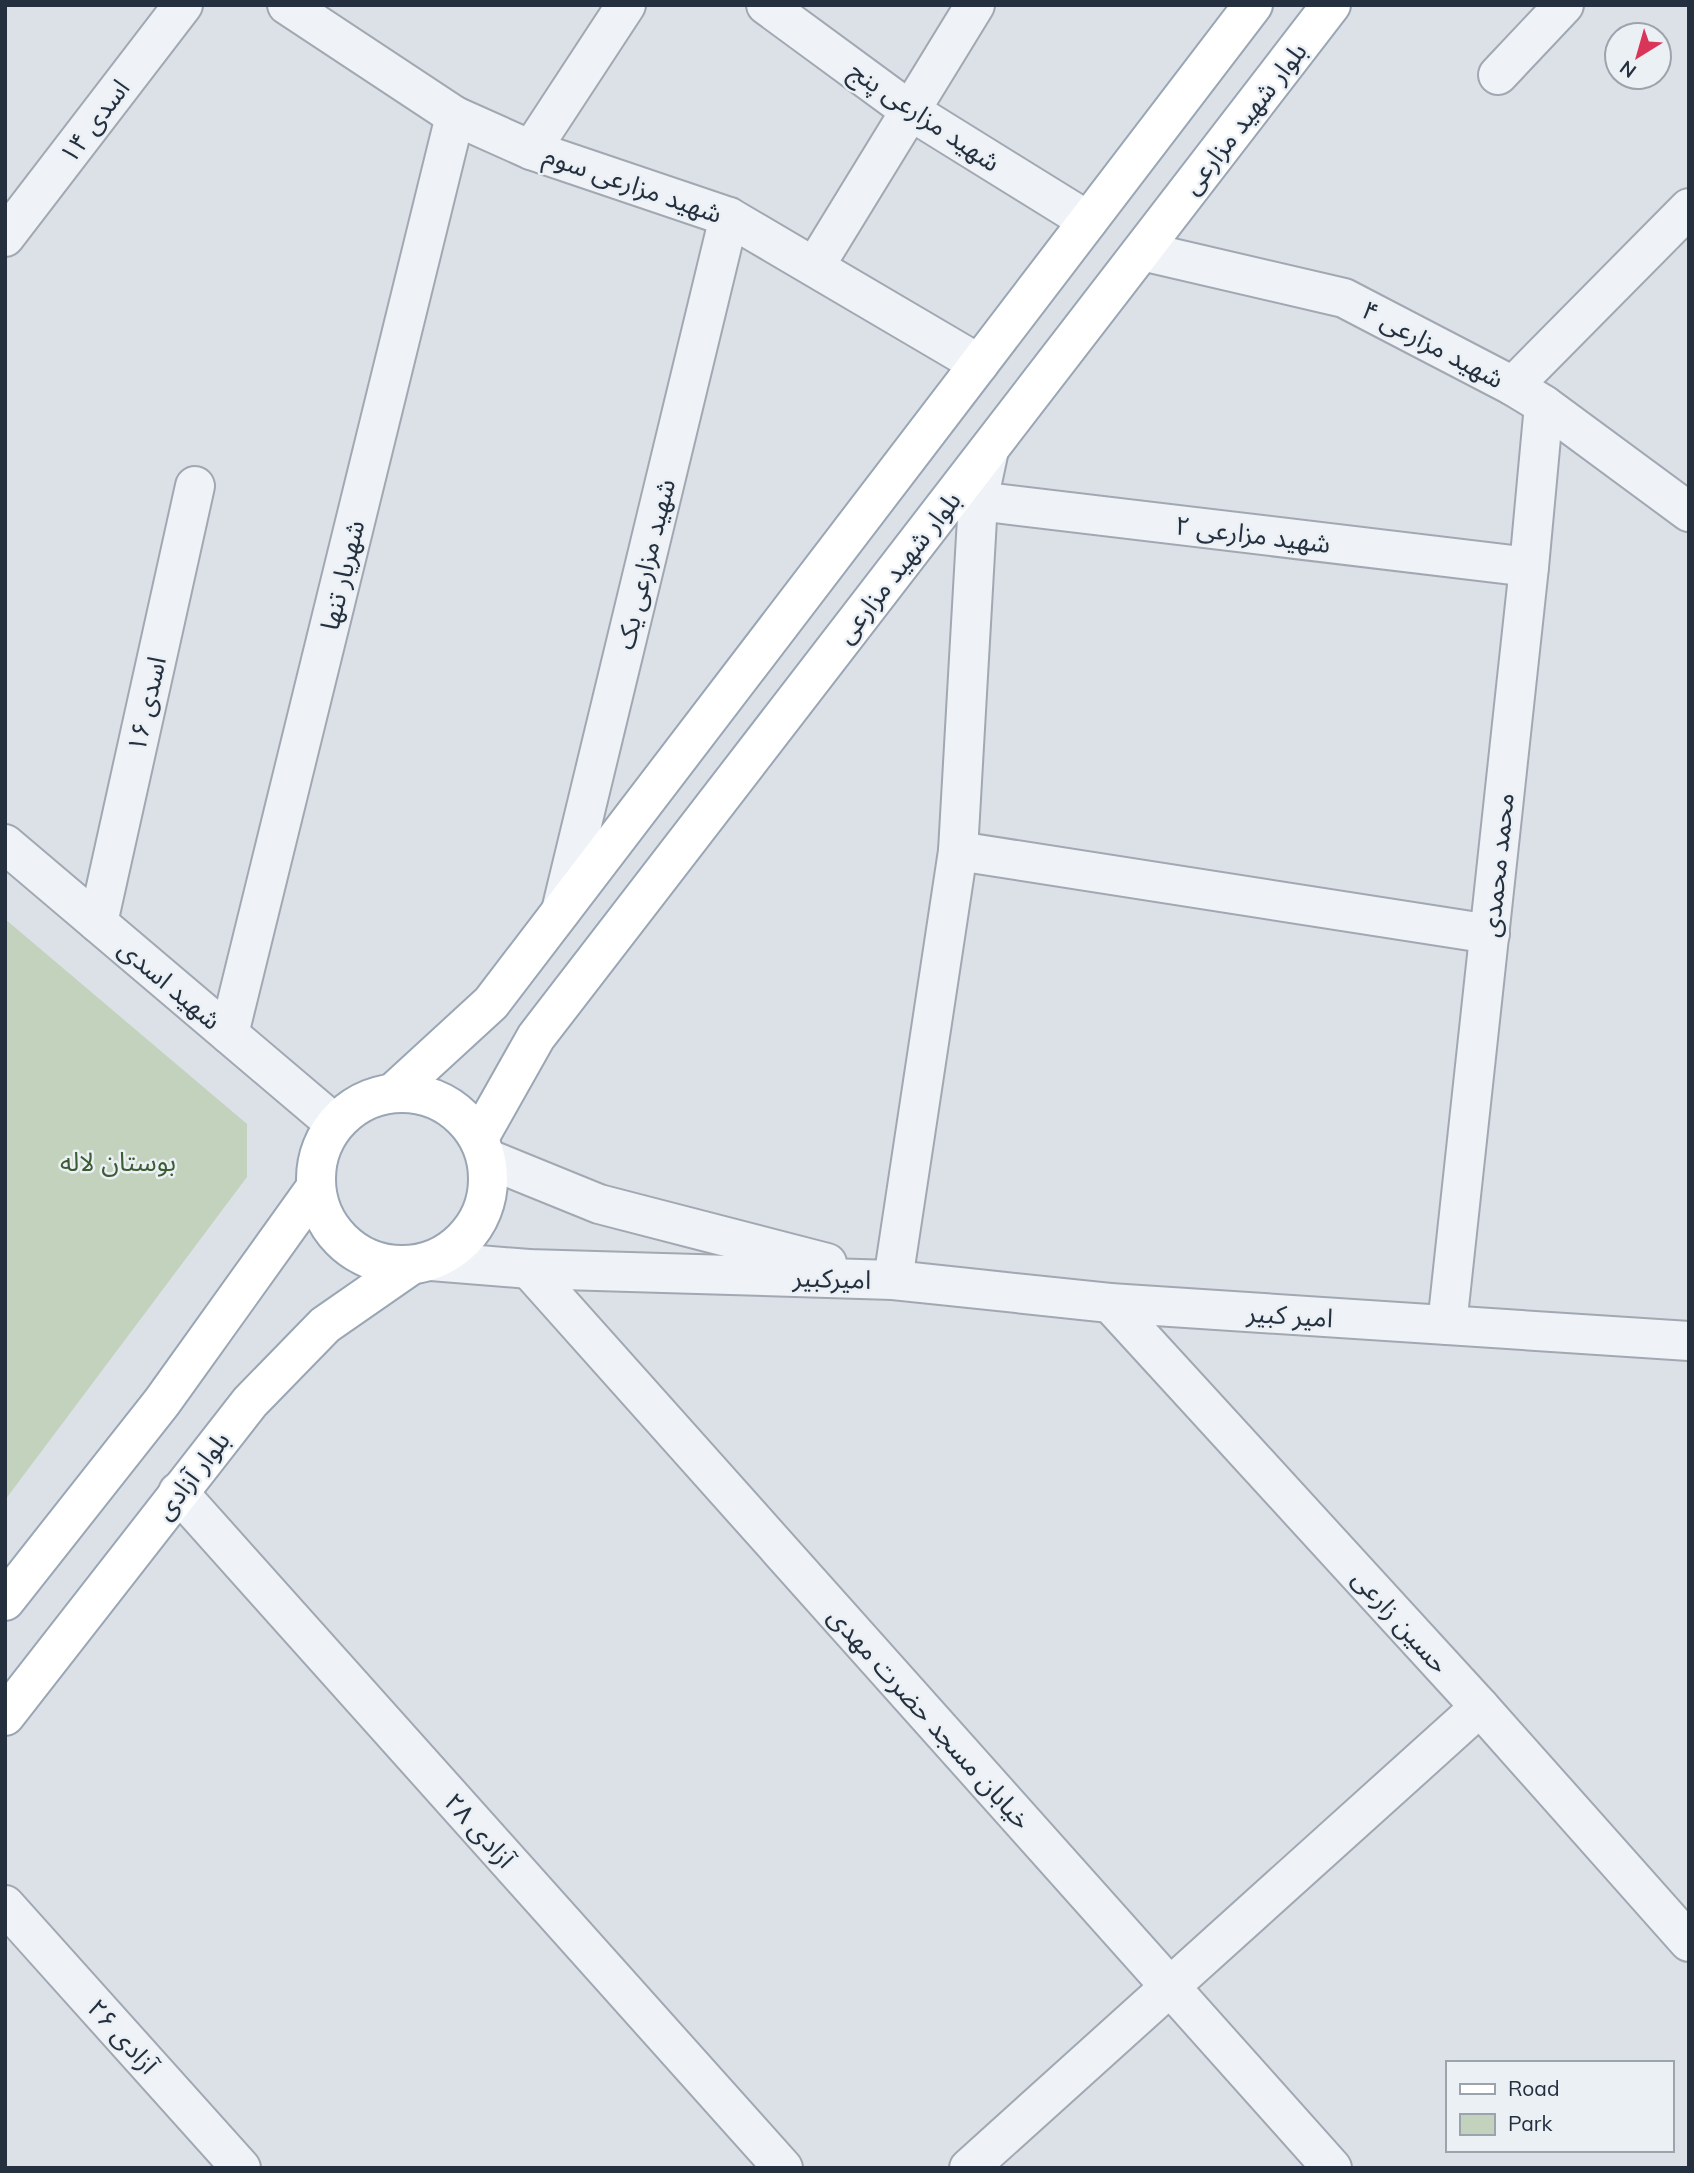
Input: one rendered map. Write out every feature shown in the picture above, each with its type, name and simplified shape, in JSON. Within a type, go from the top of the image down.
[{"type":"main road","points":[[393,1093],[491,1003],[1253,5]]},
{"type":"main road","name":"بلوار شهید مزارعی","points":[[482,1148],[537,1037],[1331,5]]},
{"type":"main road","points":[[393,1093],[426,1096],[457,1112],[482,1148],[489,1183],[484,1209],[472,1232],[453,1249],[420,1264],[377,1262],[347,1246],[326,1219],[316,1187],[319,1154],[335,1124],[361,1103],[393,1093]]},
{"type":"main road","points":[[5,1601],[162,1402],[316,1187]]},
{"type":"main road","name":"بلوار آزادی","points":[[5,1716],[250,1402],[325,1325],[420,1264]]},
{"type":"street","name":"اسدی ۱۴","points":[[5,237],[183,5]]},
{"type":"street","name":"شهید مزارعی سوم","points":[[288,5],[455,116],[531,149],[729,217],[979,363]]},
{"type":"street","points":[[531,149],[626,5]]},
{"type":"street","name":"شهید مزارعی پنج","points":[[766,5],[909,110],[1088,220]]},
{"type":"street","points":[[815,266],[975,5]]},
{"type":"street","points":[[1498,75],[1564,5]]},
{"type":"street","name":"شهریار تنها","points":[[229,1034],[455,116]]},
{"type":"street","points":[[1529,395],[1689,208]]},
{"type":"street","name":"شهید مزارعی یک","points":[[561,911],[729,217]]},
{"type":"street","name":"شهید مزارعی ۴","points":[[1142,251],[1344,298],[1529,395],[1689,512]]},
{"type":"street","name":"محمد محمدی","points":[[1447,1325],[1529,567],[1529,395]]},
{"type":"street","points":[[893,1280],[958,851],[978,501],[989,450]]},
{"type":"street","name":"اسدی ۱۶","points":[[98,923],[195,486]]},
{"type":"street","name":"شهید مزارعی ۲","points":[[978,501],[1529,567]]},
{"type":"street","name":"شهید اسدی","points":[[5,844],[335,1124]]},
{"type":"street","points":[[958,851],[1490,934]]},
{"type":"street","name":"امیرکبیر","points":[[482,1148],[599,1204],[893,1280]]},
{"type":"street","name":"امیرکبیر","points":[[420,1264],[893,1280]]},
{"type":"street","name":"خیابان مسجد حضرت مهدی","points":[[529,1269],[1332,2168]]},
{"type":"street","name":"امیر کبیر","points":[[893,1280],[1110,1303],[1689,1341]]},
{"type":"street","name":"حسین زارعی","points":[[1110,1303],[1479,1707],[1689,1942]]},
{"type":"street","name":"آزادی ۲۸","points":[[178,1492],[783,2168]]},
{"type":"street","points":[[969,2168],[1479,1707]]},
{"type":"street","name":"آزادی ۲۶","points":[[5,1905],[240,2168]]},
{"type":"green space","name":"بوستان لاله","points":[[5,919],[247,1124],[247,1177],[5,1500]]}]
